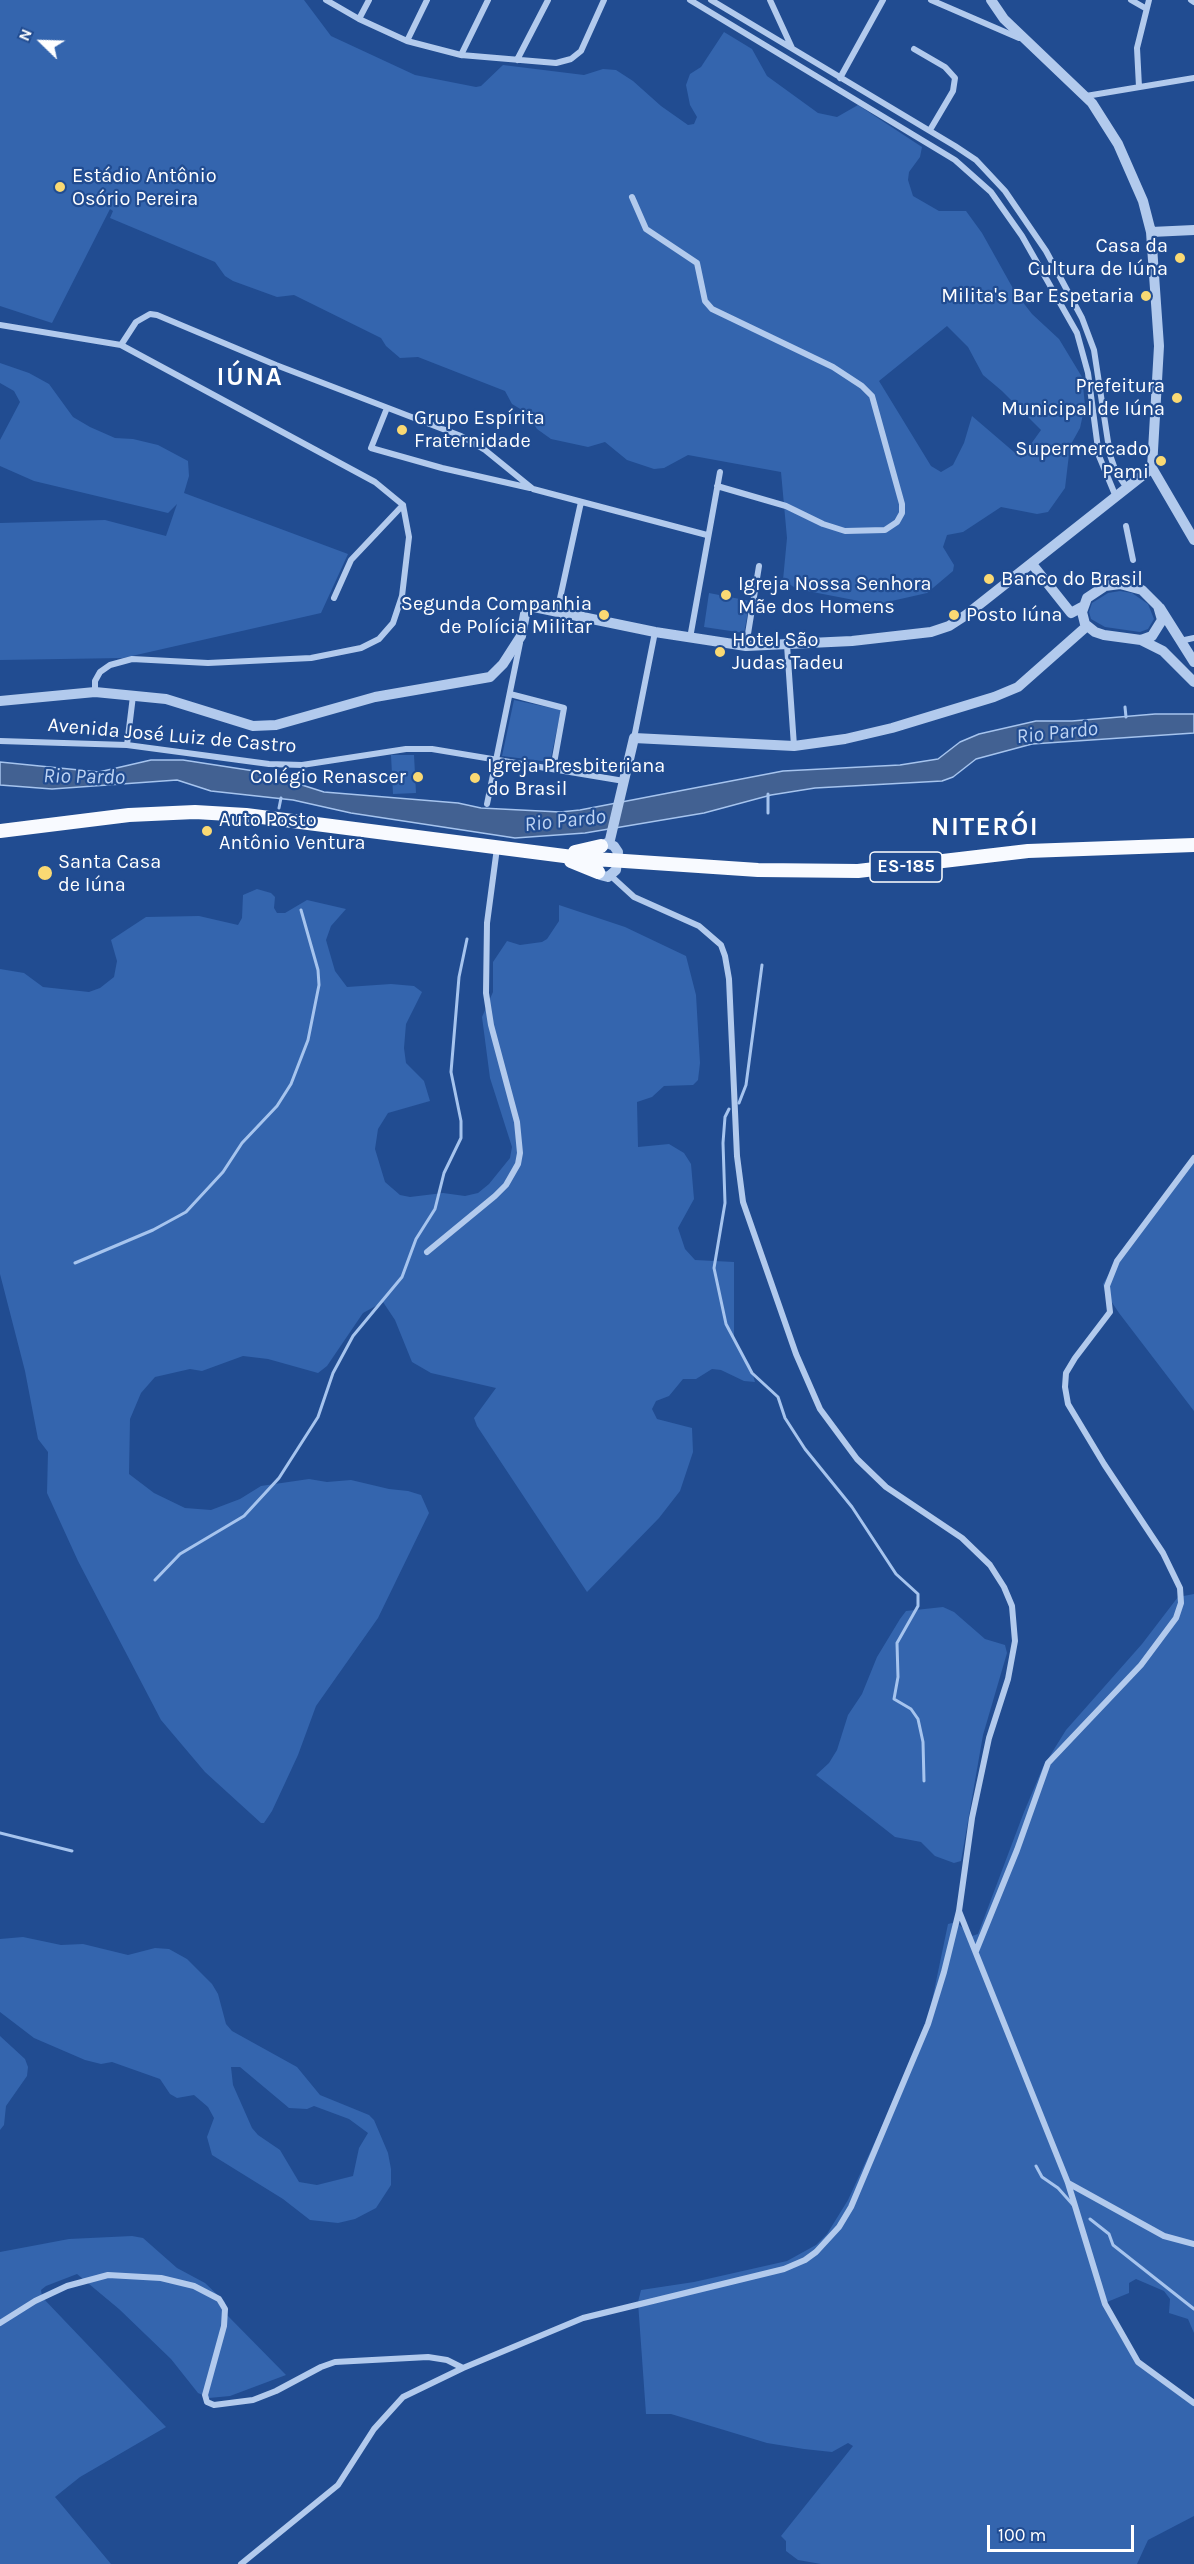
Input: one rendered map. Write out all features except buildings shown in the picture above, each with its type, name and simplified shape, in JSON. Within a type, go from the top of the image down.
[{"type":"main road","points":[[0,831],[123,816],[195,812],[246,815],[606,860]]},
{"type":"main road","name":"ES-185","points":[[606,860],[758,870],[858,871],[1028,851],[1194,845]]},
{"type":"main road","points":[[549,854],[584,851],[606,860]]},
{"type":"street","points":[[326,0],[359,19],[407,41],[461,55],[564,62],[581,51],[604,0]]},
{"type":"street","points":[[359,19],[369,0]]},
{"type":"street","points":[[407,41],[427,0]]},
{"type":"street","points":[[461,55],[488,0]]},
{"type":"street","points":[[517,60],[548,0]]},
{"type":"street","points":[[690,0],[955,160],[991,192],[1022,236],[1058,295],[1080,340],[1088,373],[1097,447],[1104,472],[1116,496]]},
{"type":"street","points":[[711,0],[930,130],[976,160],[1005,190],[1030,225],[1068,289],[1094,350],[1110,455],[1116,472],[1127,488]]},
{"type":"street","points":[[770,0],[792,48]]},
{"type":"street","points":[[840,78],[883,0]]},
{"type":"street","points":[[931,0],[1028,42]]},
{"type":"street","points":[[991,0],[1004,19],[1086,96],[1126,161],[1143,201],[1151,232],[1159,363],[1152,468],[1194,540]]},
{"type":"street","points":[[1131,0],[1145,8]]},
{"type":"street","points":[[1139,87],[1137,48],[1145,8],[1149,0]]},
{"type":"street","points":[[914,49],[945,67],[955,78],[953,91],[930,130]]},
{"type":"street","points":[[1086,96],[1194,78]]},
{"type":"street","points":[[632,197],[646,229],[697,263],[705,301],[712,309],[834,367],[862,386],[872,396],[902,504],[902,513],[897,522],[885,530],[845,531],[823,524],[786,506],[717,486]]},
{"type":"street","points":[[1151,232],[1194,230]]},
{"type":"street","points":[[122,345],[136,322],[150,314],[157,315],[474,442],[533,489]]},
{"type":"street","points":[[0,324],[122,345],[375,482],[403,505],[408,537],[402,596],[393,623],[379,639],[361,648],[311,658],[208,663],[132,659],[110,665],[100,672],[95,681],[95,692]]},
{"type":"street","points":[[387,408],[371,448],[707,535]]},
{"type":"street","points":[[487,804],[525,614],[528,609],[534,607],[655,632],[746,646],[902,637],[941,629],[966,615],[1152,468]]},
{"type":"street","points":[[690,638],[720,472]]},
{"type":"street","points":[[557,612],[581,502]]},
{"type":"street","points":[[334,598],[351,560],[403,505]]},
{"type":"street","points":[[1126,526],[1133,560]]},
{"type":"street","points":[[1032,564],[1071,614],[1082,607],[1087,598],[1099,589],[1120,584],[1142,590],[1158,606],[1194,662]]},
{"type":"street","points":[[746,646],[759,566]]},
{"type":"street","points":[[1141,640],[1152,636],[1160,626],[1162,614],[1158,606]]},
{"type":"street","points":[[1082,607],[1087,627],[1099,634],[1141,640],[1163,651],[1194,682]]},
{"type":"street","points":[[634,738],[794,746],[845,739],[892,728],[1005,693],[1041,669],[1087,627]]},
{"type":"street","points":[[241,2564],[338,2485],[374,2429],[403,2397],[463,2368],[583,2318],[784,2269],[805,2260],[816,2252],[838,2227],[851,2207],[928,2024],[958,1911],[972,1818],[989,1738],[1014,1650],[1012,1606],[990,1564],[962,1538],[886,1487],[857,1459],[820,1409],[796,1354],[742,1202],[733,1096],[729,979],[721,945],[699,926],[634,897],[606,860],[625,781],[655,632]]},
{"type":"street","points":[[0,701],[95,692],[166,699],[253,726],[276,725],[375,697],[490,677],[503,664],[522,636]]},
{"type":"street","points":[[1180,641],[1194,638]]},
{"type":"street","points":[[787,645],[794,746]]},
{"type":"street","points":[[510,694],[564,708],[553,769]]},
{"type":"street","points":[[127,745],[133,696]]},
{"type":"street","name":"Avenida José Luiz de Castro","points":[[0,741],[127,745],[269,764],[302,765],[419,748],[625,781]]},
{"type":"street","points":[[427,1252],[506,1185],[518,1164],[520,1153],[517,1122],[491,1025],[486,993],[487,922],[497,848]]},
{"type":"street","points":[[976,1951],[1017,1850],[1048,1763],[1141,1665],[1176,1618],[1181,1603],[1180,1588],[1163,1553],[1068,1404],[1065,1387],[1066,1373],[1110,1312],[1107,1286],[1117,1261],[1194,1158]]},
{"type":"street","points":[[958,1911],[1068,2183],[1105,2304],[1116,2328],[1138,2362],[1194,2403]]},
{"type":"street","points":[[1068,2183],[1154,2231],[1194,2244]]},
{"type":"street","points":[[0,2323],[67,2286],[108,2275],[161,2278],[194,2286],[219,2298],[225,2309],[224,2326],[205,2395],[207,2402],[214,2405],[261,2397],[335,2362],[428,2358],[447,2360],[463,2368]]},
{"type":"shaded area","points":[[0,0],[304,0],[331,36],[415,75],[476,87],[481,86],[503,65],[584,75],[603,69],[616,70],[688,125],[694,124],[697,117],[690,105],[686,85],[690,74],[701,67],[724,32],[752,49],[767,76],[818,113],[837,117],[858,105],[922,147],[920,157],[909,172],[908,180],[913,196],[939,211],[966,211],[982,233],[1015,292],[1032,314],[1059,339],[1082,377],[1085,405],[1080,428],[1070,446],[1065,488],[1048,512],[1037,514],[1001,507],[963,532],[947,535],[943,547],[954,565],[953,571],[927,593],[865,607],[859,601],[797,589],[783,580],[787,538],[781,472],[688,455],[664,468],[654,469],[627,460],[605,442],[588,447],[551,439],[537,429],[527,413],[512,404],[505,391],[418,357],[400,358],[386,346],[381,338],[294,295],[277,297],[233,281],[225,276],[215,262],[110,218],[113,211],[110,209],[52,323],[0,306]],"holes":[[[947,326],[968,347],[983,375],[1041,430],[1021,458],[972,416],[964,443],[953,465],[941,472],[931,466],[879,381]]]},
{"type":"shaded area","points":[[0,363],[29,373],[49,384],[73,417],[90,427],[115,438],[133,439],[158,445],[188,461],[189,476],[184,493],[348,554],[321,613],[123,658],[0,660],[0,523],[105,520],[166,536],[177,504],[168,513],[34,481],[0,466],[0,440],[20,402],[14,391],[0,383]]},
{"type":"shaded area","points":[[1120,591],[1132,593],[1148,604],[1154,619],[1148,629],[1140,632],[1105,627],[1091,619],[1089,612],[1092,603],[1108,593]]},
{"type":"shaded area","points":[[709,593],[750,601],[744,633],[704,627]]},
{"type":"shaded area","points":[[514,700],[561,710],[550,762],[502,756]]},
{"type":"shaded area","points":[[391,755],[414,755],[416,793],[393,794]]},
{"type":"shaded area","points":[[257,889],[271,893],[275,897],[274,908],[277,913],[285,913],[307,900],[346,909],[331,926],[326,940],[335,971],[347,987],[391,984],[414,986],[422,992],[406,1024],[404,1048],[406,1063],[424,1081],[430,1101],[388,1113],[378,1129],[375,1149],[385,1182],[400,1195],[410,1197],[443,1193],[465,1196],[478,1193],[489,1184],[510,1158],[512,1147],[490,1078],[482,1017],[493,992],[493,962],[507,941],[520,945],[542,942],[547,939],[559,921],[559,905],[625,927],[686,956],[696,995],[700,1063],[698,1080],[693,1085],[664,1086],[652,1097],[637,1102],[638,1147],[669,1144],[684,1153],[691,1164],[694,1199],[678,1228],[685,1249],[695,1260],[734,1262],[734,1341],[750,1365],[755,1382],[744,1381],[721,1370],[712,1369],[696,1379],[683,1379],[669,1396],[656,1401],[652,1409],[657,1419],[692,1428],[693,1452],[680,1491],[659,1518],[587,1592],[477,1426],[474,1418],[496,1388],[431,1373],[412,1362],[395,1320],[383,1302],[363,1313],[327,1366],[318,1373],[268,1359],[243,1356],[202,1371],[190,1369],[155,1377],[141,1393],[130,1419],[129,1474],[154,1493],[185,1508],[211,1510],[240,1499],[261,1486],[309,1479],[327,1482],[351,1480],[421,1495],[429,1513],[378,1618],[316,1706],[298,1755],[264,1823],[261,1823],[205,1772],[161,1720],[78,1561],[47,1493],[48,1452],[38,1439],[25,1371],[0,1274],[0,969],[24,973],[43,987],[89,992],[100,988],[114,977],[117,961],[111,940],[146,917],[199,916],[238,925],[242,918],[243,895]]},
{"type":"shaded area","points":[[1194,1155],[1194,1411],[1119,1313],[1105,1292],[1103,1284],[1123,1250]]},
{"type":"shaded area","points":[[1194,1594],[1194,2333],[1188,2319],[1169,2313],[1170,2299],[1164,2291],[1136,2279],[1129,2283],[1129,2293],[1107,2302],[1108,2312],[1121,2338],[1138,2363],[1194,2403],[1194,2516],[1148,2540],[1137,2564],[821,2564],[798,2560],[786,2551],[786,2541],[781,2536],[853,2446],[848,2443],[832,2452],[804,2449],[767,2443],[671,2414],[646,2414],[638,2302],[641,2290],[694,2282],[787,2261],[816,2245],[827,2234],[848,2200],[896,2096],[929,2015],[948,1924],[956,1922],[972,1936],[978,1934],[1043,1767],[1066,1730],[1142,1644],[1178,1597]]},
{"type":"shaded area","points":[[943,1607],[954,1612],[985,1639],[1005,1645],[1007,1653],[983,1735],[961,1861],[954,1863],[935,1856],[921,1842],[895,1837],[816,1775],[829,1763],[837,1750],[848,1715],[862,1694],[877,1657],[906,1611]]},
{"type":"shaded area","points":[[23,1937],[61,1945],[83,1944],[128,1955],[155,1948],[169,1949],[187,1959],[212,1984],[218,1994],[226,2024],[232,2031],[297,2067],[320,2095],[369,2115],[374,2120],[388,2153],[391,2169],[391,2185],[376,2208],[355,2219],[338,2223],[310,2220],[283,2199],[212,2155],[207,2137],[214,2118],[208,2107],[194,2095],[177,2098],[170,2094],[160,2079],[112,2062],[101,2064],[85,2060],[34,2038],[0,2012],[0,1939]],"holes":[[[231,2067],[240,2067],[289,2108],[307,2109],[314,2106],[349,2119],[368,2133],[359,2148],[353,2176],[317,2185],[299,2182],[280,2150],[252,2128],[233,2085]]]},
{"type":"shaded area","points":[[0,2036],[25,2059],[28,2067],[27,2076],[6,2106],[4,2125],[0,2130]]},
{"type":"shaded area","points":[[132,2236],[143,2238],[177,2268],[205,2283],[225,2302],[226,2314],[286,2375],[230,2396],[209,2398],[198,2393],[171,2359],[119,2309],[77,2274],[46,2286],[41,2290],[42,2297],[166,2427],[80,2477],[55,2497],[111,2564],[0,2564],[0,2252],[69,2239]]},
{"type":"water","name":"Rio Pardo","points":[[1155,714],[1194,714],[1194,733],[1032,744],[976,759],[953,777],[942,781],[815,788],[771,795],[704,813],[585,833],[515,838],[351,813],[293,800],[211,791],[177,780],[52,789],[0,785],[0,762],[99,772],[151,760],[183,760],[261,772],[324,792],[458,803],[481,808],[560,812],[783,771],[900,765],[938,759],[960,742],[979,734],[1036,721],[1072,721]]},
{"type":"waterway","points":[[1125,707],[1126,717]]},
{"type":"waterway","points":[[768,794],[768,813]]},
{"type":"waterway","points":[[279,808],[281,798]]},
{"type":"waterway","points":[[75,1263],[153,1230],[186,1212],[223,1172],[242,1143],[277,1106],[291,1084],[308,1040],[319,985],[318,970],[301,910]]},
{"type":"waterway","points":[[155,1580],[180,1554],[244,1516],[279,1478],[318,1417],[333,1373],[353,1336],[402,1277],[416,1239],[435,1209],[444,1173],[461,1138],[461,1121],[451,1072],[459,977],[467,939]]},
{"type":"waterway","points":[[739,1103],[746,1085],[762,965]]},
{"type":"waterway","points":[[729,1109],[725,1117],[723,1143],[725,1203],[714,1268],[726,1324],[752,1373],[778,1397],[785,1418],[805,1449],[852,1507],[896,1574],[918,1594],[918,1606],[897,1643],[898,1677],[894,1699],[911,1709],[918,1719],[923,1742],[924,1781]]},
{"type":"waterway","points":[[0,1833],[72,1851]]},
{"type":"waterway","points":[[1036,2166],[1042,2177],[1058,2188],[1074,2206]]},
{"type":"waterway","points":[[1090,2219],[1109,2234],[1113,2245],[1194,2309]]},
{"type":"place","name":"Estádio Antônio Osório Pereira","points":[[60,187]]},
{"type":"place","name":"Casa da Cultura de Iúna","points":[[1180,258]]},
{"type":"place","name":"Milita's Bar Espetaria","points":[[1146,296]]},
{"type":"place","name":"Prefeitura Municipal de Iúna","points":[[1177,398]]},
{"type":"place","name":"Grupo Espírita Fraternidade","points":[[402,430]]},
{"type":"place","name":"Supermercado Pami","points":[[1161,461]]},
{"type":"place","name":"Banco do Brasil","points":[[989,579]]},
{"type":"place","name":"Igreja Nossa Senhora Mãe dos Homens","points":[[726,595]]},
{"type":"place","name":"Segunda Companhia de Polícia Militar","points":[[604,615]]},
{"type":"place","name":"Posto Iúna","points":[[954,615]]},
{"type":"place","name":"Hotel São Judas Tadeu","points":[[720,652]]},
{"type":"place","name":"Colégio Renascer","points":[[418,777]]},
{"type":"place","name":"Igreja Presbiteriana do Brasil","points":[[475,778]]},
{"type":"place","name":"Auto Posto Antônio Ventura","points":[[207,831]]},
{"type":"place","name":"Santa Casa de Iúna","points":[[45,873]]},
{"type":"district","name":"IÚNA","points":[[250,378]]},
{"type":"district","name":"NITERÓI","points":[[985,828]]}]
